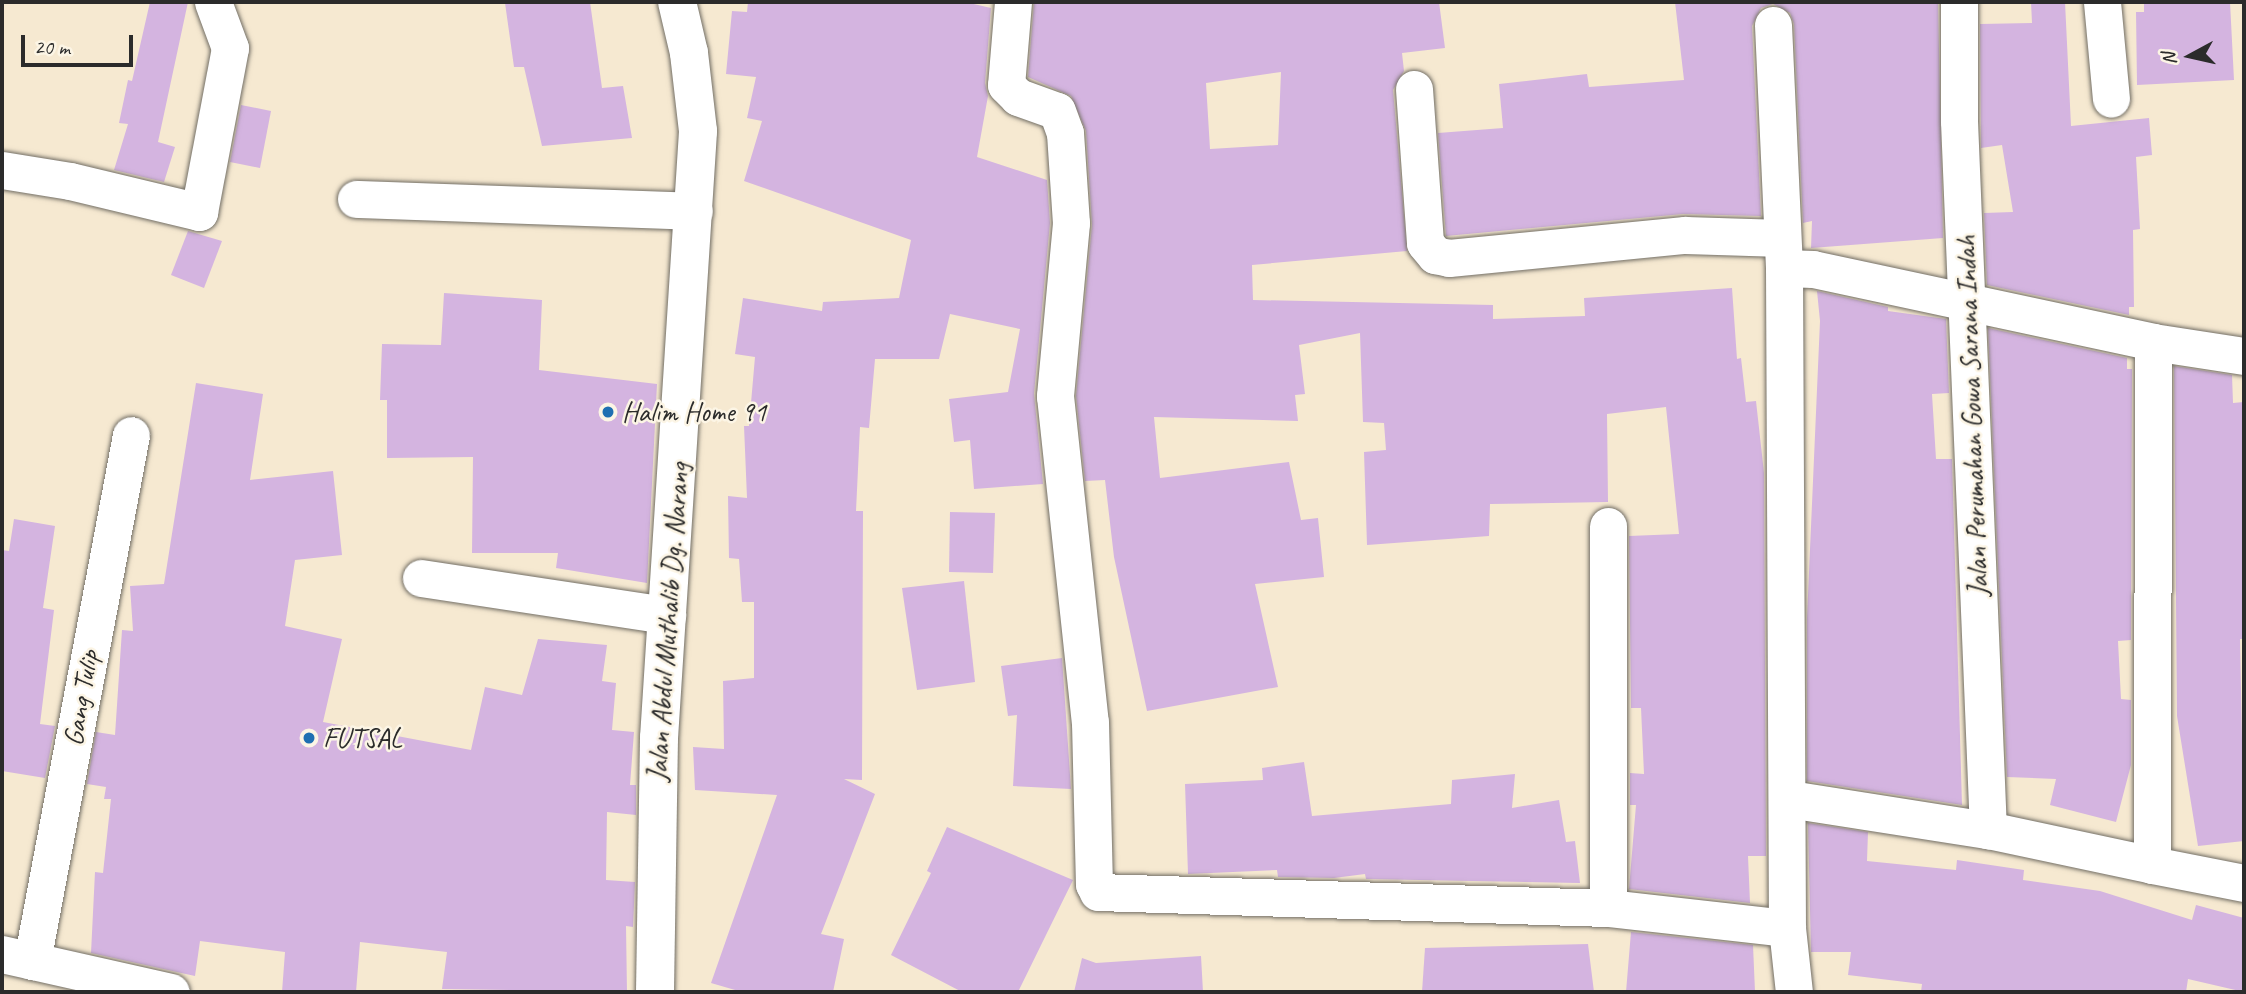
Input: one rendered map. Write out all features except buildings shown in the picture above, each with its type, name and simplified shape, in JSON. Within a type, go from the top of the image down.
[{"type":"main road","name":"Jalan Abdul Muthalib Dg. Narang","points":[[655,992],[659,738],[698,131],[690,53],[677,2]]},
{"type":"street","points":[[2,170],[71,181],[199,212],[230,48],[213,2]]},
{"type":"street","points":[[1013,2],[1006,85],[1018,96],[1057,111],[1065,134],[1071,223],[1055,396],[1090,722],[1096,889],[1112,895],[1608,908],[1787,928]]},
{"type":"street","name":"Jalan Perumahan Gowa Sarana Indah","points":[[1959,2],[1959,121],[1988,830]]},
{"type":"street","points":[[2102,2],[2111,99]]},
{"type":"street","points":[[1773,25],[1783,253],[1789,800],[1787,928],[1794,992]]},
{"type":"street","points":[[1415,89],[1425,243],[1435,255],[1449,258],[1685,235],[1783,253],[1813,268],[1968,302],[2153,342],[2244,356]]},
{"type":"street","points":[[356,199],[694,211]]},
{"type":"street","points":[[2152,864],[2153,342]]},
{"type":"street","name":"Gang Tulip","points":[[17,957],[131,435]]},
{"type":"street","points":[[1608,526],[1608,908]]},
{"type":"street","points":[[421,578],[667,615]]},
{"type":"street","points":[[1789,800],[1988,830],[2244,883]]},
{"type":"street","points":[[17,957],[171,992]]},
{"type":"place","name":"Halim Home 91","points":[[608,412]]},
{"type":"place","name":"FUTSAL","points":[[309,738]]}]
